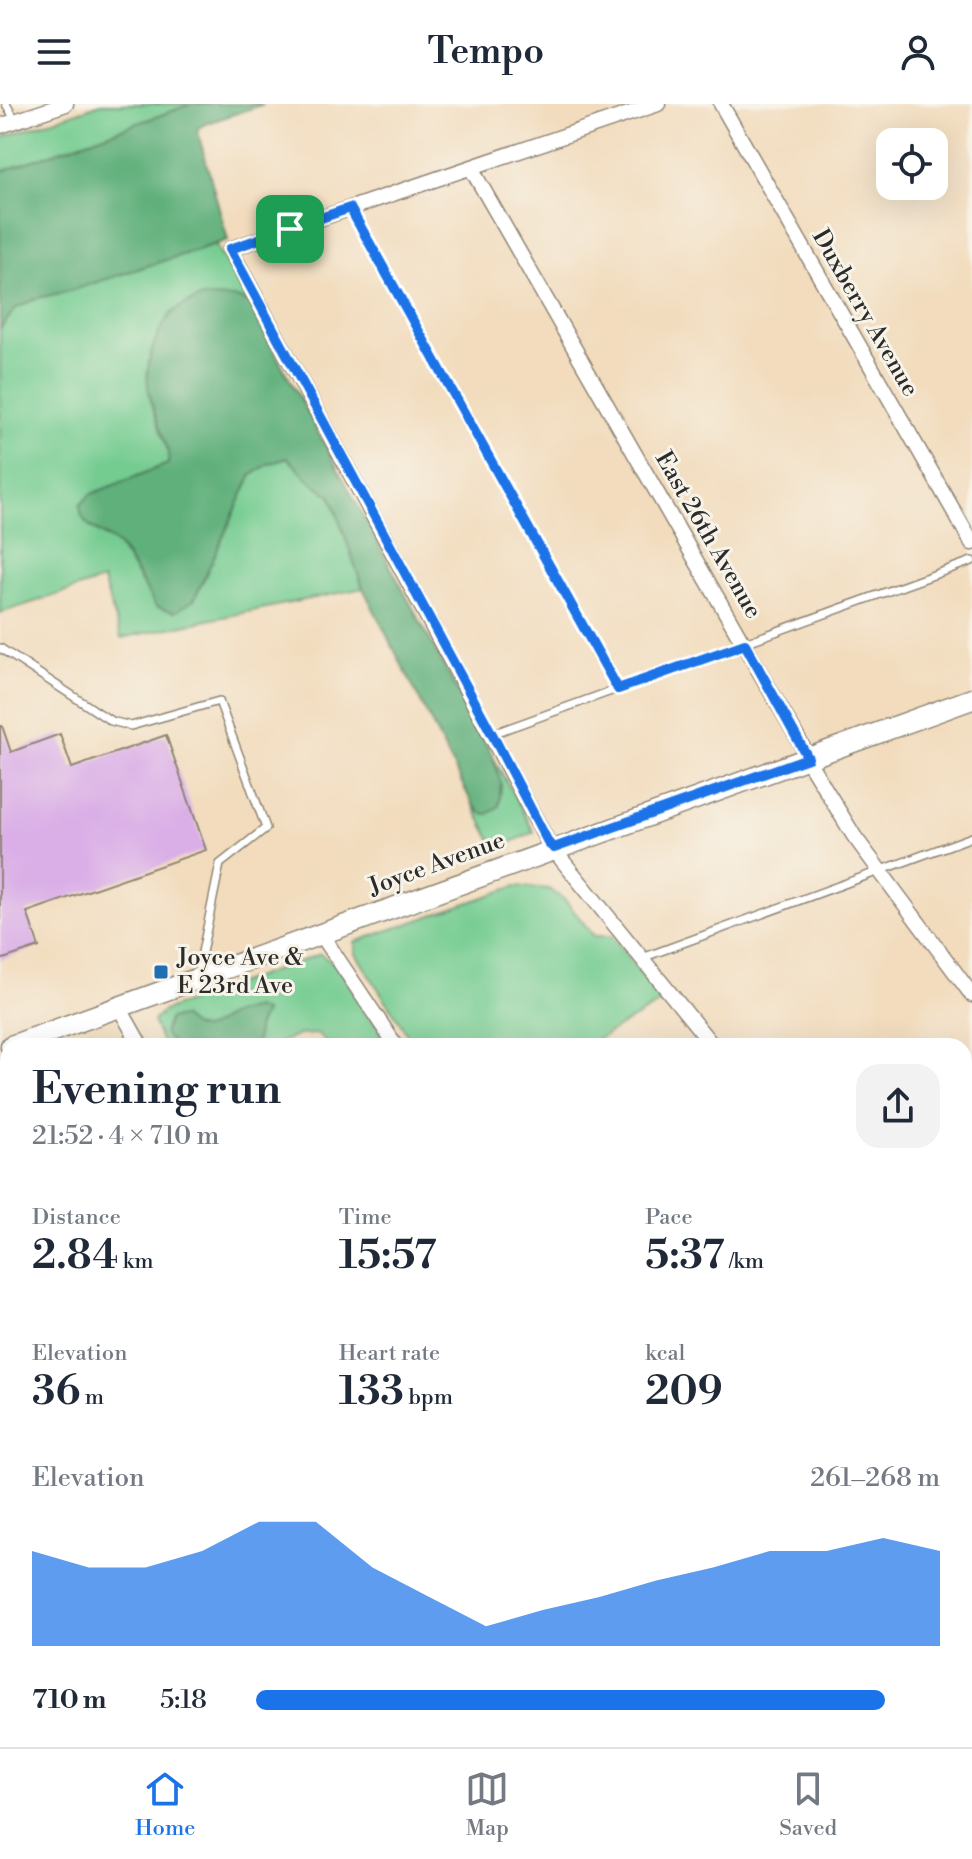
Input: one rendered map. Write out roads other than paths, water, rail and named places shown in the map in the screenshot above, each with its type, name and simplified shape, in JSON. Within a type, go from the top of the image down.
[{"type":"street","points":[[0,126],[66,104]]},
{"type":"street","points":[[658,104],[230,249],[554,848],[707,1038]]},
{"type":"street","name":"Duxberry Avenue","points":[[721,104],[972,543]]},
{"type":"street","name":"East 26th Avenue","points":[[471,168],[854,836],[972,995]]},
{"type":"street","name":"Joyce Avenue","points":[[35,1038],[972,699]]},
{"type":"street","points":[[321,934],[391,1038]]},
{"type":"street","points":[[119,1007],[136,1038]]},
{"type":"lane","points":[[6,104],[16,121]]},
{"type":"lane","points":[[350,208],[618,689]]},
{"type":"lane","points":[[492,734],[972,561]]},
{"type":"lane","points":[[0,648],[111,721],[131,726],[219,701],[266,828],[220,864],[197,979]]},
{"type":"lane","points":[[642,958],[972,837]]},
{"type":"place","name":"Joyce Ave & E 23rd Ave","points":[[161,972]]}]
